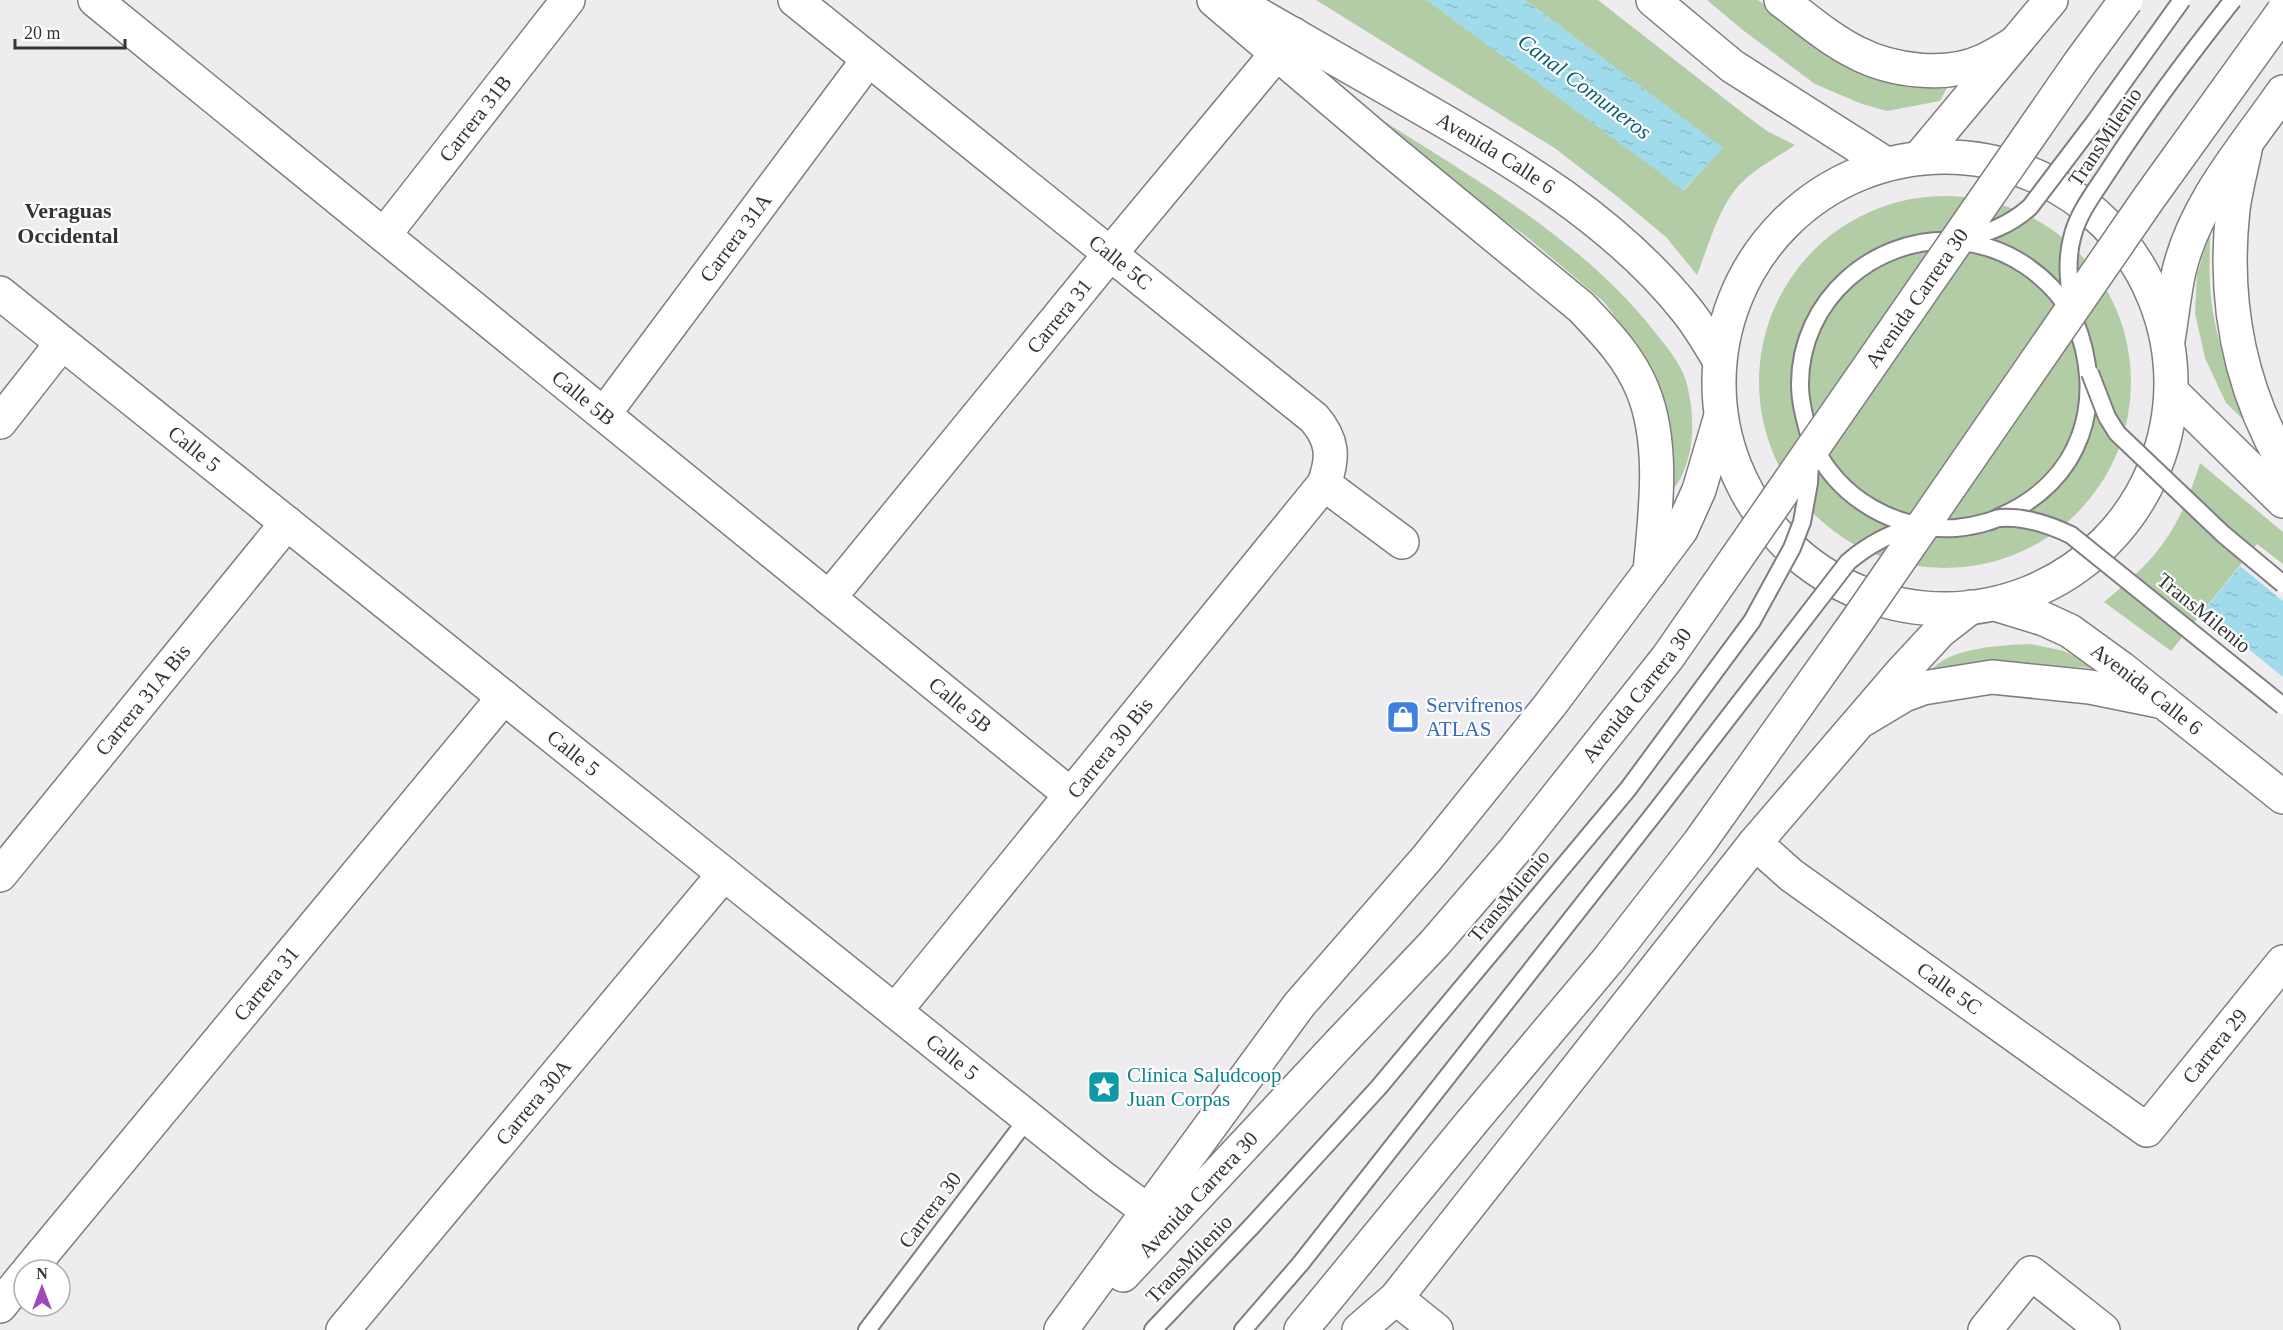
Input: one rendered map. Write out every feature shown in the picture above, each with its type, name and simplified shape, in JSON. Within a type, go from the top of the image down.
[{"type":"main road","name":"Calle 5B","points":[[95,0],[1071,795]]},
{"type":"main road","name":"Carrera 31B","points":[[384,235],[568,0]]},
{"type":"main road","name":"Calle 5C","points":[[795,0],[1314,418],[1325,431],[1330,448],[1330,469],[1324,484]]},
{"type":"main road","points":[[1214,0],[1285,43],[1388,148],[1581,307],[1609,336],[1643,391],[1651,422],[1657,476],[1650,572]]},
{"type":"main road","name":"Avenida Calle 6","points":[[1233,0],[1285,43],[1500,153],[1561,195],[1619,239],[1656,275],[1689,313],[1718,358]]},
{"type":"main road","points":[[1653,0],[1732,66],[1886,164]]},
{"type":"main road","points":[[1781,0],[1856,53],[1882,63],[1910,68],[1950,69],[1983,62],[2015,43]]},
{"type":"main road","points":[[1919,158],[2051,0]]},
{"type":"main road","name":"Avenida Carrera 30","points":[[1072,1330],[1434,944],[1514,851],[1668,657],[2079,64],[2127,0]]},
{"type":"main road","points":[[1301,1330],[1608,960],[1698,843],[1864,611],[2163,179],[2283,12]]},
{"type":"main road","name":"Carrera 31","points":[[829,598],[1285,43]]},
{"type":"main road","name":"Carrera 31A","points":[[604,414],[868,60]]},
{"type":"main road","points":[[2168,340],[2179,270],[2189,239],[2214,190],[2283,92]]},
{"type":"main road","points":[[2246,145],[2234,207],[2229,261],[2230,301],[2248,386],[2268,437],[2283,462]]},
{"type":"main road","points":[[1359,1330],[1396,1298],[1755,843],[1940,631],[1983,605],[2050,583],[2099,549],[2137,504],[2162,450],[2172,392],[2168,340],[2158,304],[2142,270],[2120,239],[2094,213],[2071,196],[2030,174],[1994,163],[1957,157],[1919,158],[1886,164],[1844,181],[1806,205],[1772,236],[1746,272],[1728,314],[1718,358],[1717,388],[1720,419],[1737,475],[1767,524],[1808,563],[1858,592],[1914,607],[1983,605]]},
{"type":"main road","name":"Calle 5","points":[[0,293],[1028,1118],[1148,1211]]},
{"type":"main road","points":[[0,422],[62,343]]},
{"type":"main road","points":[[2172,392],[2283,501]]},
{"type":"main road","points":[[1061,1330],[1299,1005],[1427,858],[1576,672],[1681,530],[1699,490],[1720,419]]},
{"type":"main road","points":[[1324,484],[1402,542]]},
{"type":"main road","name":"Carrera 30 Bis","points":[[895,1011],[1324,484]]},
{"type":"main road","name":"Carrera 31A Bis","points":[[0,874],[286,523]]},
{"type":"main road","name":"Avenida Calle 6","points":[[1983,605],[2044,619],[2070,631],[2121,668],[2283,797]]},
{"type":"main road","points":[[1862,720],[1904,695],[1923,688],[1992,677],[2090,687],[2163,702]]},
{"type":"main road","name":"Carrera 31","points":[[39,1258],[504,697]]},
{"type":"main road","name":"Calle 5C","points":[[1755,843],[1791,875],[2147,1130]]},
{"type":"main road","name":"Carrera 30A","points":[[343,1330],[724,874]]},
{"type":"main road","name":"Carrera 29","points":[[2147,1130],[2283,962]]},
{"type":"main road","points":[[1985,1330],[2031,1273],[2103,1330]]},
{"type":"main road","points":[[0,1306],[12,1291]]},
{"type":"main road","points":[[1396,1298],[1436,1330]]},
{"type":"lane","name":"TransMilenio","points":[[1955,241],[2002,227],[2030,207],[2182,0]]},
{"type":"lane","name":"TransMilenio","points":[[2232,0],[2191,53],[2126,145],[2081,214],[2072,237],[2068,260],[2069,285],[2074,319],[2086,353],[2090,374],[2106,417],[2117,432],[2223,534],[2283,584]]},
{"type":"lane","name":"TransMilenio","points":[[1153,1330],[1379,1087],[1628,789],[1752,621],[1792,548],[1802,522],[1809,483],[1810,438],[1801,402],[1802,364],[1812,328],[1831,296],[1858,269],[1891,251],[1928,242],[1977,243],[2029,267],[2059,296],[2074,319]]},
{"type":"lane","name":"TransMilenio","points":[[1810,438],[1832,474],[1852,495],[1887,516],[1916,525],[1956,528],[1987,522],[2012,512],[2039,494],[2053,480],[2073,452],[2085,421],[2090,374]]},
{"type":"lane","name":"TransMilenio","points":[[1999,518],[2031,520],[2052,525],[2072,535],[2283,706]]},
{"type":"lane","name":"TransMilenio","points":[[1243,1330],[1301,1263],[1665,801],[1848,562],[1865,548],[1888,535],[1916,525]]},
{"type":"lane","name":"Carrera 30","points":[[867,1330],[1028,1118]]},
{"type":"green space","points":[[1316,0],[1427,0],[1684,190],[1722,148],[1525,0],[1598,0],[1767,131],[1795,145],[1756,171],[1735,190],[1718,220],[1697,275],[1666,237],[1556,149]]},
{"type":"green space","points":[[1707,0],[1758,0],[1846,60],[1948,86],[1940,101],[1887,111],[1862,104],[1815,84]]},
{"type":"green space","points":[[1385,122],[1493,191],[1563,242],[1596,269],[1626,299],[1668,348],[1686,381],[1691,404],[1692,440],[1687,464],[1668,498],[1661,392],[1635,343],[1604,302],[1527,237],[1412,153]]},
{"type":"green space","points":[[1945,196],[1999,204],[2033,218],[2063,238],[2089,264],[2109,294],[2117,311],[2127,346],[2131,382],[2123,436],[2109,470],[2089,500],[2063,526],[2033,546],[2016,554],[1981,564],[1945,568],[1891,560],[1857,546],[1827,526],[1801,500],[1781,470],[1773,453],[1763,418],[1759,382],[1767,328],[1781,294],[1801,264],[1827,238],[1857,218],[1874,210],[1909,200]]},
{"type":"green space","points":[[2210,232],[2210,283],[2214,319],[2228,372],[2247,423],[2226,403],[2205,358],[2195,313],[2197,274]]},
{"type":"green space","points":[[2200,463],[2283,532],[2283,564],[2257,544],[2171,651],[2104,602],[2153,557],[2175,525],[2184,507]]},
{"type":"green space","points":[[2031,644],[2064,651],[2098,668],[1990,664],[1922,682],[1934,667],[1954,655],[1980,648]]},
{"type":"water","name":"Canal Comuneros","points":[[1427,0],[1525,0],[1723,148],[1683,190]]},
{"type":"water","points":[[2240,566],[2283,601],[2283,677],[2203,612]]},
{"type":"place","name":"Servifrenos ATLAS","points":[[1403,717]]},
{"type":"place","name":"Clínica Saludcoop Juan Corpas","points":[[1104,1087]]},
{"type":"district","name":"Veraguas Occidental","points":[[68,222]]}]
